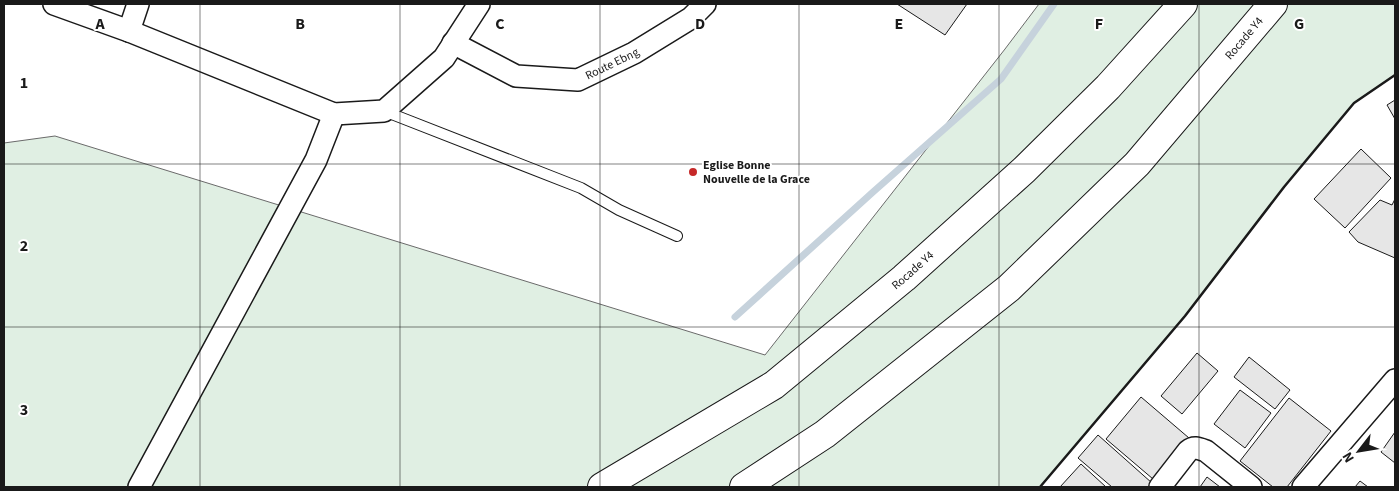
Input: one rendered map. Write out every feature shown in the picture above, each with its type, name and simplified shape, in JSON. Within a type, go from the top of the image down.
[{"type":"highway","name":"Rocade Y4","points":[[602,487],[774,385],[904,278],[1038,156],[1108,87],[1183,4]]},
{"type":"highway","name":"Rocade Y4","points":[[744,487],[825,434],[1009,288],[1137,164],[1273,4]]},
{"type":"street","points":[[54,4],[129,31],[334,114],[384,111],[444,58],[479,4]]},
{"type":"street","points":[[129,31],[138,4]]},
{"type":"street","name":"Route Ebng","points":[[453,43],[516,76],[578,80],[634,53],[690,18],[705,4]]},
{"type":"street","points":[[139,487],[316,160],[334,114]]},
{"type":"street","points":[[1303,487],[1395,382]]},
{"type":"street","points":[[1160,487],[1188,451],[1193,448],[1206,451],[1251,487]]},
{"type":"lane","points":[[384,111],[581,188],[619,210],[677,236]]},
{"type":"green space","points":[[1039,4],[1395,4],[1395,75],[1354,103],[1284,187],[1185,316],[1040,487],[4,487],[4,143],[55,136],[765,355]]},
{"type":"building","points":[[897,4],[967,4],[945,35]]},
{"type":"building","points":[[1395,100],[1395,119],[1387,105]]},
{"type":"building","points":[[1361,149],[1391,178],[1345,228],[1314,199]]},
{"type":"building","points":[[1395,199],[1395,258],[1358,242],[1349,232],[1380,200],[1392,205]]},
{"type":"building","points":[[1197,353],[1218,371],[1182,414],[1161,396]]},
{"type":"building","points":[[1249,357],[1290,390],[1275,409],[1234,377]]},
{"type":"building","points":[[1240,390],[1271,413],[1245,448],[1214,424]]},
{"type":"building","points":[[1141,397],[1189,438],[1153,479],[1106,439]]},
{"type":"building","points":[[1289,398],[1331,431],[1287,487],[1273,487],[1240,461]]},
{"type":"building","points":[[1395,432],[1395,463],[1381,452]]},
{"type":"building","points":[[1098,435],[1152,483],[1148,487],[1112,487],[1078,458]]},
{"type":"building","points":[[1081,464],[1106,487],[1060,487]]},
{"type":"building","points":[[1207,477],[1220,487],[1200,487]]},
{"type":"building","points":[[1360,481],[1368,487],[1355,487]]},
{"type":"waterway","points":[[735,317],[1001,79],[1054,4]]},
{"type":"wall","points":[[1040,487],[1185,316],[1284,187],[1354,103],[1395,75]]},
{"type":"place","name":"Eglise Bonne Nouvelle de la Grace","points":[[693,172]]}]
